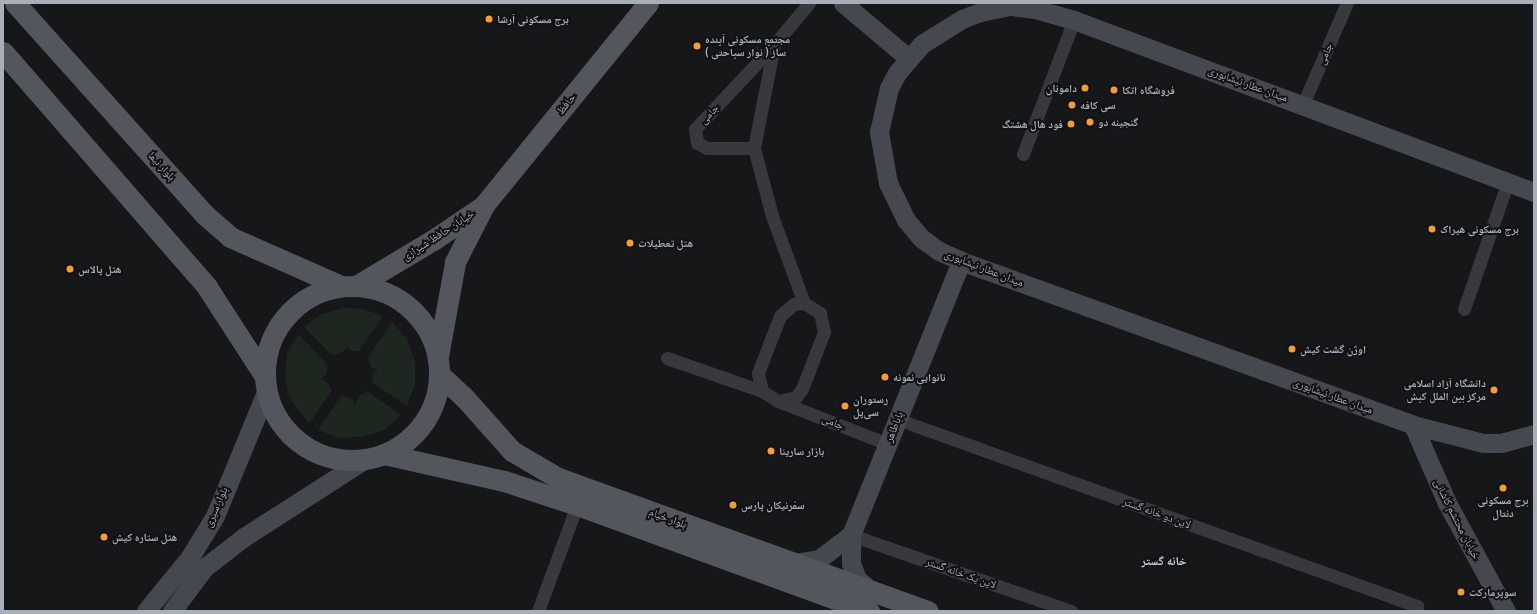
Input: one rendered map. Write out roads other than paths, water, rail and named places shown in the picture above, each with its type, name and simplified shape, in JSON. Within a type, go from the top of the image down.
[{"type":"main road","name":"بلوار نیما","points":[[15,3],[204,214],[230,236],[349,286],[387,293],[414,312],[430,335],[438,365]]},
{"type":"main road","name":"حافظ","points":[[484,205],[648,3]]},
{"type":"main road","points":[[3,52],[207,287],[265,383]]},
{"type":"main road","name":"خیابان حافظ شیرازی","points":[[265,383],[269,343],[286,315],[311,296],[349,286],[433,240],[484,205]]},
{"type":"main road","name":"خیابان حافظ شیرازی","points":[[376,456],[412,435],[423,422],[437,391],[438,365],[455,262],[484,205]]},
{"type":"main road","name":"بلوار خیام","points":[[438,365],[512,451],[558,478],[928,611]]},
{"type":"main road","name":"بلوار خیام","points":[[265,383],[279,421],[302,445],[333,458],[376,456],[504,481],[577,505],[869,611]]},
{"type":"street","name":"جامی","points":[[754,148],[707,148],[697,143],[695,129],[774,45],[809,3]]},
{"type":"street","points":[[843,3],[908,58]]},
{"type":"street","name":"جامی","points":[[1303,104],[1347,3]]},
{"type":"street","name":"میدان عطار نیشابوری","points":[[1534,192],[1303,104],[1074,20],[1035,9],[1009,6],[980,12],[935,34],[908,58],[889,88],[884,104],[879,132],[884,169],[895,200],[921,238],[939,251],[961,262],[1413,425],[1484,443],[1501,443],[1534,434]]},
{"type":"street","points":[[1023,154],[1074,20]]},
{"type":"street","name":"جامی","points":[[774,45],[754,148],[772,216],[804,303]]},
{"type":"street","points":[[1464,308],[1508,181]]},
{"type":"street","name":"باباطاهر","points":[[870,590],[856,579],[851,563],[851,535],[961,262]]},
{"type":"street","points":[[762,391],[758,373],[780,316],[786,308],[804,303],[820,313],[824,332],[802,389],[796,396],[778,401]]},
{"type":"street","name":"جامی","points":[[666,358],[762,391],[778,401],[888,444]]},
{"type":"street","name":"بلوار سیری","points":[[146,611],[190,557],[215,516],[265,383]]},
{"type":"street","name":"لاین دو خانه گستر","points":[[897,419],[1416,609]]},
{"type":"street","name":"خیابان محتشم کاشانی","points":[[1413,425],[1447,503],[1506,611]]},
{"type":"street","points":[[172,611],[204,568],[244,538],[376,456]]},
{"type":"street","points":[[538,611],[577,505]]},
{"type":"street","points":[[795,563],[818,559],[851,535]]},
{"type":"street","name":"لاین یک خانه گستر","points":[[851,535],[1071,611]]},
{"type":"place","name":"برج مسکونی آرشا","points":[[489,19]]},
{"type":"place","name":"مجتمع مسکونی آینده ساز ( نوار سیاحتی )","points":[[697,46]]},
{"type":"place","name":"دامونان","points":[[1085,88]]},
{"type":"place","name":"فروشگاه اتکا","points":[[1114,90]]},
{"type":"place","name":"سی کافه","points":[[1072,105]]},
{"type":"place","name":"گنجینه دو","points":[[1090,122]]},
{"type":"place","name":"فود هال هشتگ","points":[[1071,124]]},
{"type":"place","name":"برج مسکونی هیراک","points":[[1432,229]]},
{"type":"place","name":"هتل تعطیلات","points":[[630,243]]},
{"type":"place","name":"هتل پالاس","points":[[70,269]]},
{"type":"place","name":"اوژن گشت كيش","points":[[1292,349]]},
{"type":"place","name":"نانوایی نمونه","points":[[885,377]]},
{"type":"place","name":"دانشگاه آزاد اسلامی مرکز بین الملل کیش","points":[[1494,390]]},
{"type":"place","name":"رستوران سی‌پل","points":[[845,406]]},
{"type":"place","name":"بازار سارینا","points":[[771,451]]},
{"type":"place","name":"برج مسکونی دنتال","points":[[1503,488]]},
{"type":"place","name":"سفرنیکان پارس","points":[[733,505]]},
{"type":"place","name":"هتل ستاره کیش","points":[[104,537]]},
{"type":"place","name":"سوپرمارکت","points":[[1461,592]]},
{"type":"district","name":"خانه گستر","points":[[1164,561]]}]
